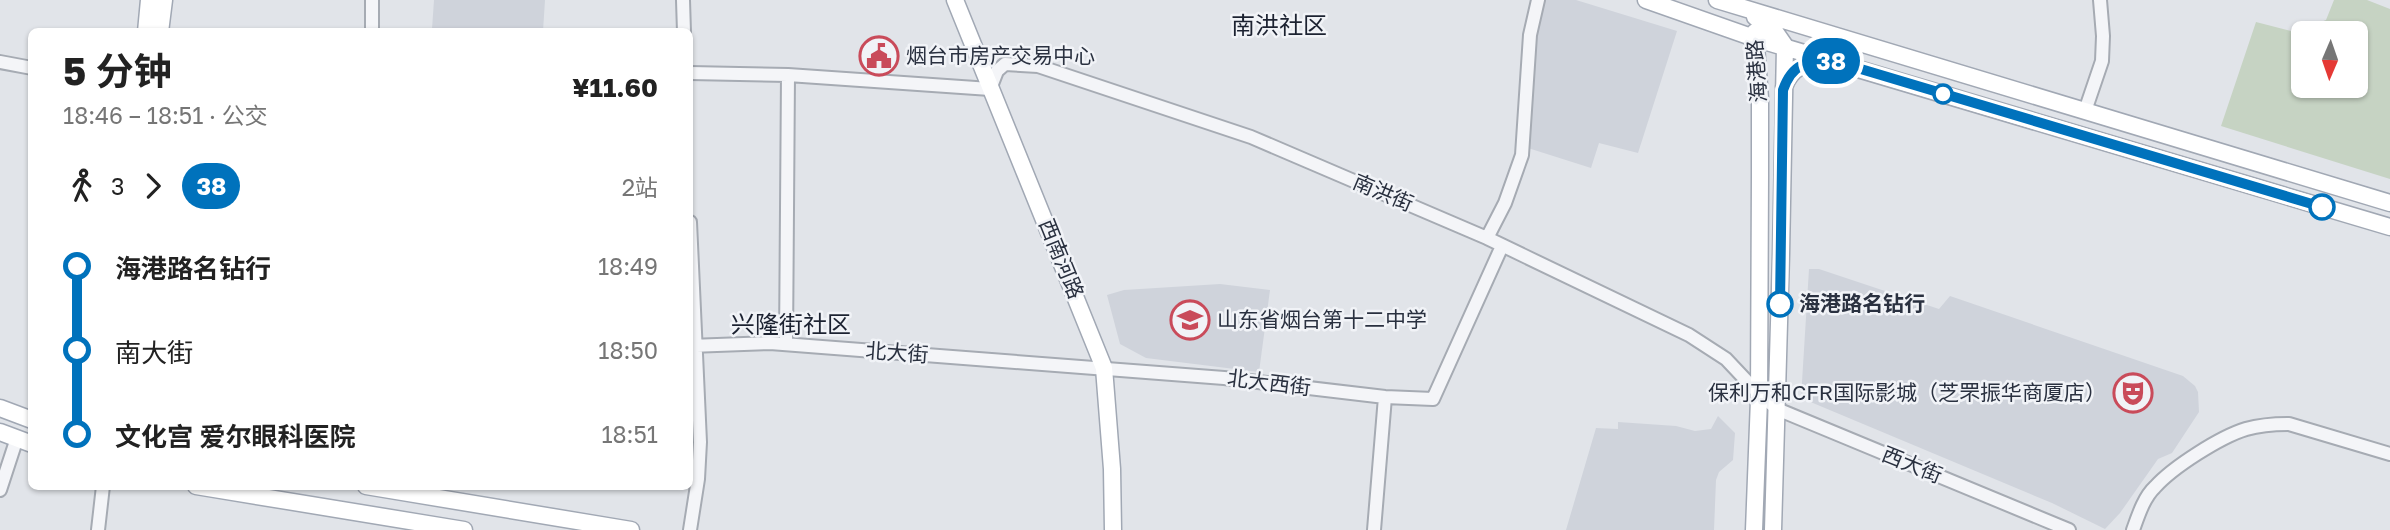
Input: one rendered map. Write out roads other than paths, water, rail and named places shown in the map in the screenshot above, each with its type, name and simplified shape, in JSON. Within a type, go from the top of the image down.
[{"type":"main road","points":[[146,28],[149,0]]},
{"type":"main road","points":[[160,28],[164,0]]},
{"type":"main road","name":"西南河路","points":[[955,0],[1104,368],[1114,530]]},
{"type":"main road","points":[[1646,0],[1757,39],[2390,228]]},
{"type":"main road","points":[[1726,2],[2390,203]]},
{"type":"main road","name":"海港路","points":[[1726,2],[1746,16],[1757,39],[1760,124],[1759,394],[1754,530]]},
{"type":"main road","name":"海港路","points":[[1726,2],[1762,20],[1776,33],[1784,46],[1773,530]]},
{"type":"main road","points":[[1783,90],[1790,73],[1796,68],[1808,63],[1834,61]]},
{"type":"main road","points":[[0,408],[28,418]]},
{"type":"main road","points":[[0,432],[24,441]]},
{"type":"main road","points":[[217,490],[403,525],[464,530]]},
{"type":"main road","points":[[407,490],[631,530]]},
{"type":"street","points":[[372,0],[372,28]]},
{"type":"street","points":[[684,0],[684,28]]},
{"type":"street","points":[[1487,239],[1505,203],[1522,155],[1530,35],[1538,0]]},
{"type":"street","points":[[2085,111],[2102,61],[2100,0]]},
{"type":"street","points":[[0,62],[28,67]]},
{"type":"street","name":"南洪街","points":[[990,89],[997,71],[1005,64],[1038,66],[1251,137],[1487,239],[1689,335],[1726,359],[1759,394]]},
{"type":"street","points":[[693,73],[788,75],[990,89]]},
{"type":"street","points":[[786,345],[788,75]]},
{"type":"street","name":"北大西街","points":[[1104,368],[1224,378],[1385,397],[1433,399],[1502,246]]},
{"type":"street","name":"北大街","points":[[693,346],[786,345],[1104,368]]},
{"type":"street","points":[[690,530],[698,480],[700,442],[693,358]]},
{"type":"street","name":"西大街","points":[[1759,394],[1777,409],[2069,530]]},
{"type":"street","points":[[1374,530],[1385,397]]},
{"type":"street","points":[[2133,530],[2153,488],[2179,466],[2223,439],[2246,429],[2289,424],[2390,454]]},
{"type":"street","points":[[0,490],[24,441]]},
{"type":"street","points":[[98,530],[103,490]]},
{"type":"place","name":"烟台市房产交易中心","points":[[879,56]]},
{"type":"place","name":"海港路名钻行","points":[[1780,304]]},
{"type":"place","name":"山东省烟台第十二中学","points":[[1190,320]]},
{"type":"place","name":"保利万和CFR国际影城（芝罘振华商厦店）","points":[[2133,393]]},
{"type":"district","name":"南洪社区","points":[[1279,26]]},
{"type":"district","name":"兴隆街社区","points":[[791,325]]}]
